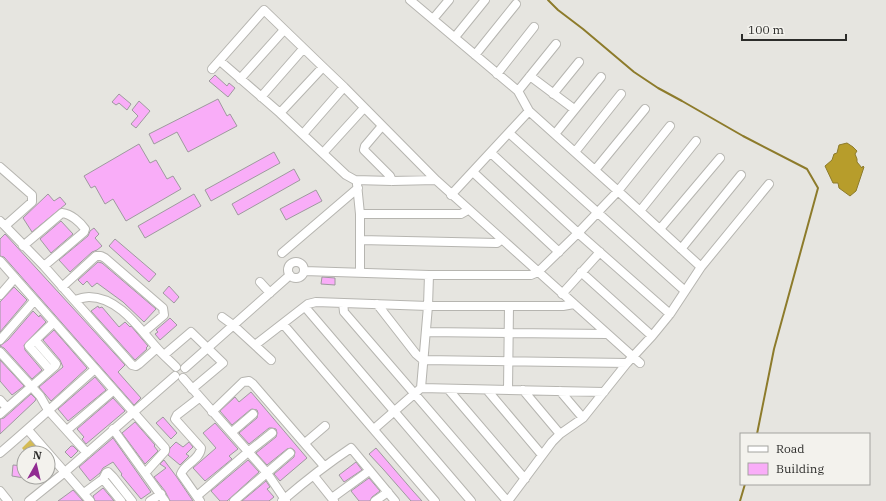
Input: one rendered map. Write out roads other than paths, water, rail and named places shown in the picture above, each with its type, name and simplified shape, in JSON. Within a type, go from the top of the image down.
[{"type":"street","points":[[411,0],[518,91],[529,111],[618,190],[700,267]]},
{"type":"street","points":[[433,19],[449,0]]},
{"type":"street","points":[[455,37],[485,0]]},
{"type":"street","points":[[475,55],[516,4]]},
{"type":"street","points":[[212,69],[264,10],[344,87],[451,195],[640,363]]},
{"type":"street","points":[[497,74],[534,27]]},
{"type":"street","points":[[240,79],[284,30]]},
{"type":"street","points":[[518,91],[556,44]]},
{"type":"street","points":[[261,97],[303,49]]},
{"type":"street","points":[[220,61],[280,113],[356,184],[360,214],[360,272]]},
{"type":"street","points":[[553,94],[579,62]]},
{"type":"street","points":[[280,113],[323,67]]},
{"type":"street","points":[[530,76],[574,109]]},
{"type":"street","points":[[554,134],[601,77]]},
{"type":"street","points":[[302,134],[344,87]]},
{"type":"street","points":[[575,152],[622,94]]},
{"type":"street","points":[[323,153],[364,108]]},
{"type":"street","points":[[595,170],[645,109]]},
{"type":"street","points":[[451,195],[529,111]]},
{"type":"street","points":[[382,126],[365,146],[364,150],[390,176],[392,182]]},
{"type":"street","points":[[304,271],[429,275],[531,275],[538,272],[598,212],[618,190],[670,126]]},
{"type":"street","points":[[509,134],[685,291]]},
{"type":"street","points":[[640,211],[696,142]]},
{"type":"street","points":[[491,153],[578,233],[670,314]]},
{"type":"street","points":[[660,230],[720,158]]},
{"type":"street","points":[[0,167],[32,195],[33,199],[32,202],[3,224],[44,266],[132,366],[139,364],[157,348]]},
{"type":"street","points":[[472,172],[558,252]]},
{"type":"street","points":[[681,249],[741,175]]},
{"type":"street","points":[[287,259],[301,264],[304,271],[302,276],[297,278],[290,275],[287,259],[356,184],[436,180]]},
{"type":"street","points":[[343,303],[344,312],[418,391],[507,501],[560,434],[583,418],[627,363],[652,336],[670,314],[700,267],[770,184]]},
{"type":"street","points":[[360,214],[462,214],[468,210]]},
{"type":"street","points":[[23,246],[62,213],[69,215],[81,225],[84,232],[44,266]]},
{"type":"street","points":[[360,240],[497,243],[501,240]]},
{"type":"street","points":[[562,294],[600,252]]},
{"type":"street","points":[[62,287],[96,256],[106,258],[163,308],[164,314],[144,332]]},
{"type":"street","points":[[0,261],[14,279],[54,322],[94,369],[134,411],[165,448],[165,451],[146,472]]},
{"type":"street","points":[[581,272],[652,336]]},
{"type":"street","points":[[185,368],[290,275]]},
{"type":"street","points":[[418,391],[426,332],[429,275]]},
{"type":"street","points":[[0,295],[14,279]]},
{"type":"street","points":[[260,282],[270,293]]},
{"type":"street","points":[[74,300],[89,297],[110,303],[128,314],[157,348],[176,367]]},
{"type":"street","points":[[0,340],[34,300]]},
{"type":"street","points":[[255,345],[308,304],[316,302],[428,306],[563,306],[574,304]]},
{"type":"street","points":[[377,304],[416,354],[423,360],[627,363]]},
{"type":"street","points":[[508,390],[509,306]]},
{"type":"street","points":[[305,307],[471,501]]},
{"type":"street","points":[[222,317],[233,325],[271,360]]},
{"type":"street","points":[[53,367],[29,346],[54,322]]},
{"type":"street","points":[[282,324],[435,501]]},
{"type":"street","points":[[164,355],[189,330],[224,363],[192,389]]},
{"type":"street","points":[[426,332],[607,334]]},
{"type":"street","points":[[35,340],[53,367]]},
{"type":"street","points":[[0,352],[40,396],[48,410],[87,453]]},
{"type":"street","points":[[176,367],[180,365],[185,368]]},
{"type":"street","points":[[0,414],[53,367]]},
{"type":"street","points":[[176,367],[173,371],[232,432],[267,473],[284,500],[324,466],[351,448],[395,501]]},
{"type":"street","points":[[28,501],[65,472],[134,411],[179,377],[186,374],[185,368]]},
{"type":"street","points":[[0,453],[28,430],[94,369]]},
{"type":"street","points":[[212,412],[243,382],[249,381],[324,466]]},
{"type":"street","points":[[448,389],[525,479]]},
{"type":"street","points":[[374,429],[418,391],[448,389],[604,392]]},
{"type":"street","points":[[67,430],[114,390]]},
{"type":"street","points":[[487,390],[542,455]]},
{"type":"street","points":[[522,390],[560,434]]},
{"type":"street","points":[[560,391],[583,418]]},
{"type":"street","points":[[199,398],[177,415],[175,419],[201,448],[198,455],[182,470],[181,474],[199,499],[248,452],[272,433]]},
{"type":"street","points":[[0,400],[7,408]]},
{"type":"street","points":[[232,432],[253,414]]},
{"type":"street","points":[[305,443],[325,426]]},
{"type":"street","points":[[114,429],[163,497],[150,501]]},
{"type":"street","points":[[28,430],[90,501]]},
{"type":"street","points":[[234,501],[290,453]]},
{"type":"street","points":[[314,476],[333,500],[369,471]]},
{"type":"street","points":[[84,493],[103,478],[106,473],[110,473],[132,501]]},
{"type":"street","points":[[103,478],[121,501]]},
{"type":"street","points":[[0,491],[8,501]]},
{"type":"street","points":[[375,501],[388,492]]},
{"type":"waterway","points":[[548,0],[558,10],[634,72],[658,88],[743,136],[807,169],[818,188],[774,349],[757,433]]},
{"type":"waterway","points":[[740,501],[745,485]]}]
